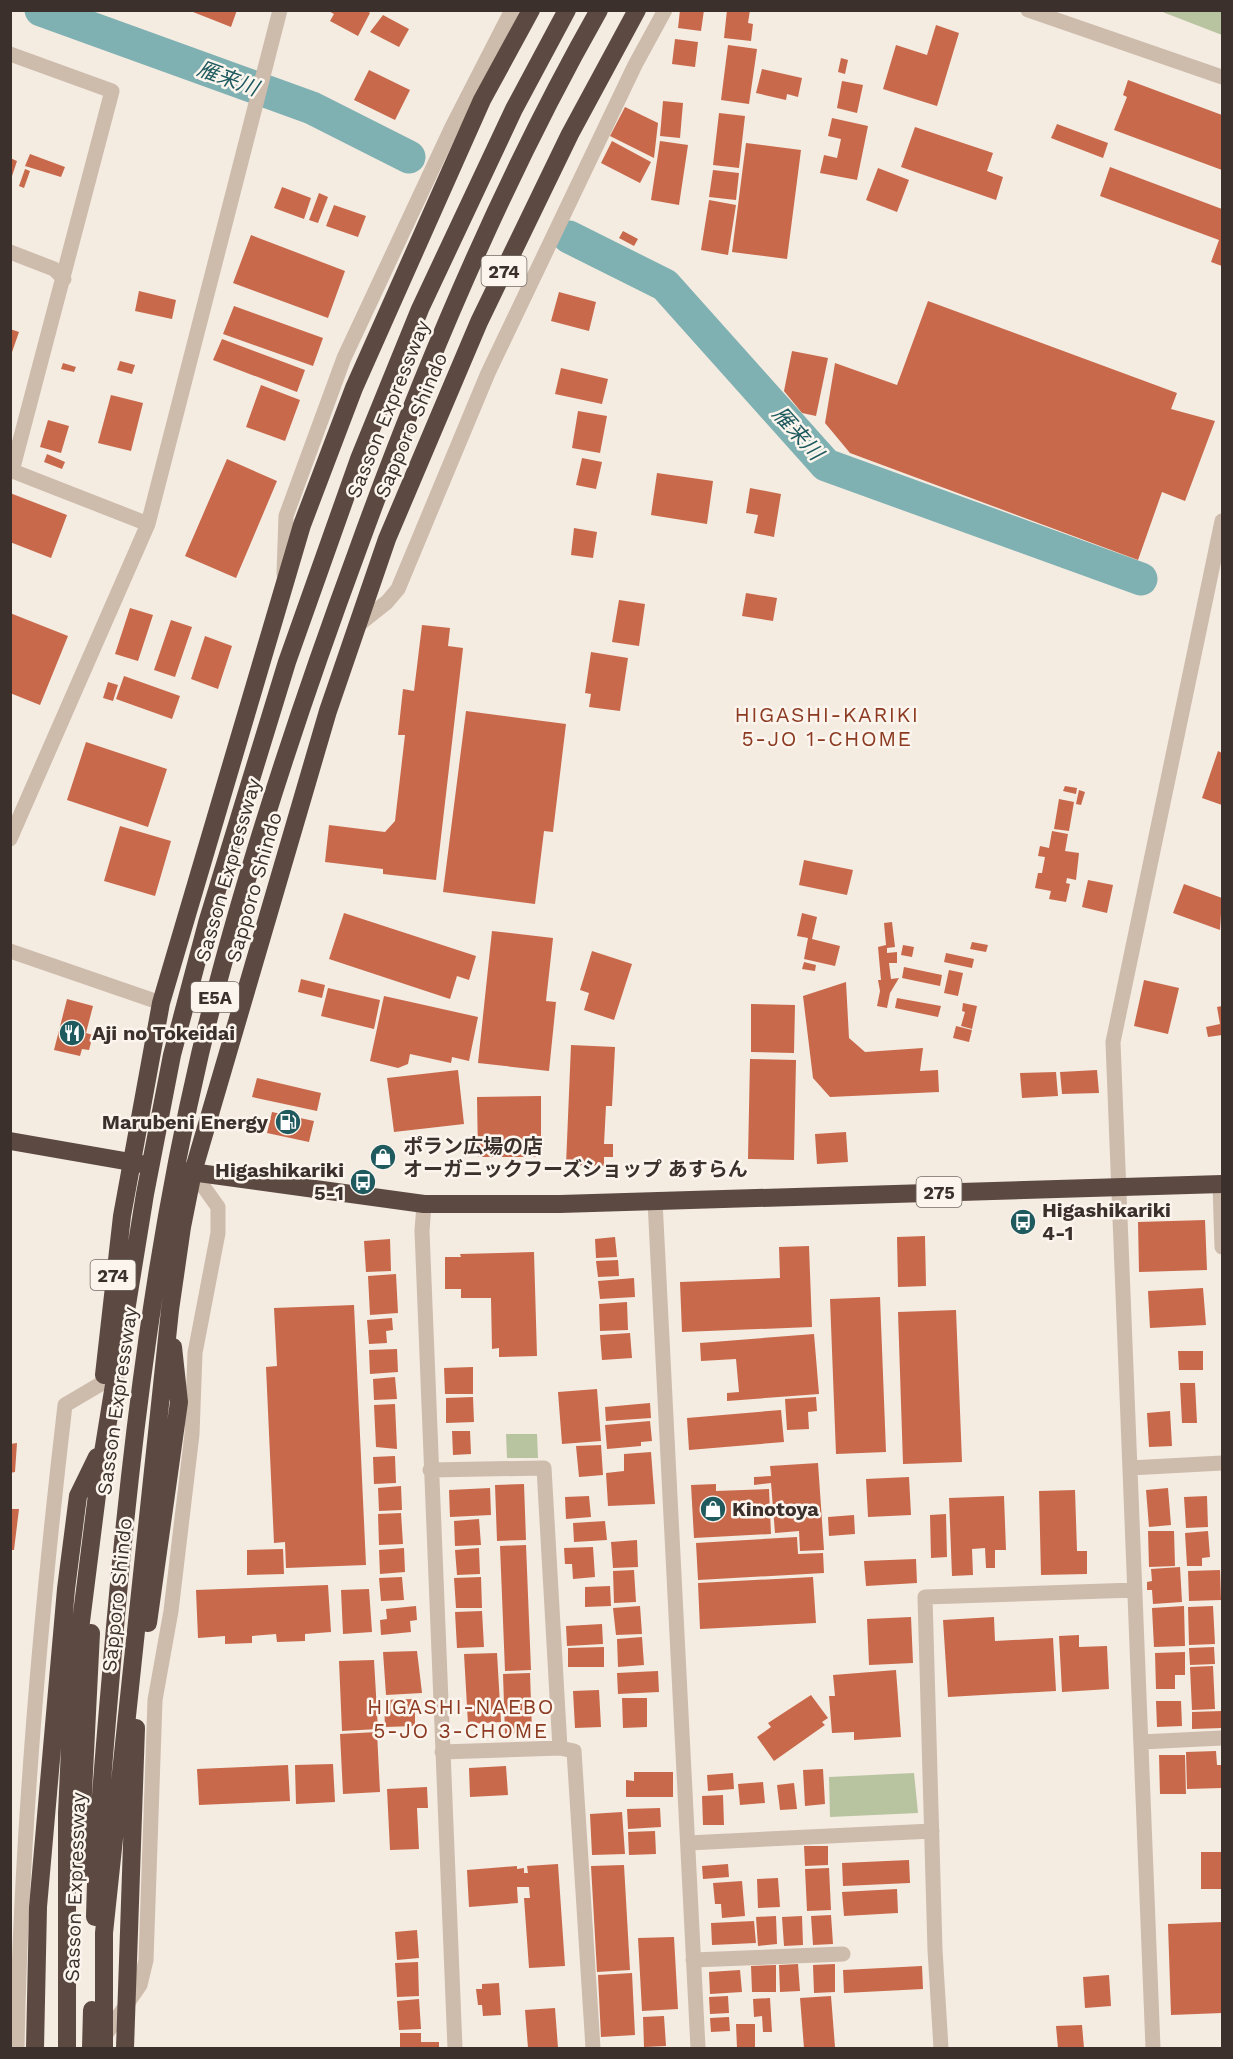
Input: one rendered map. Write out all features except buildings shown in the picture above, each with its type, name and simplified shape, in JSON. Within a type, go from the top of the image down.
[{"type":"highway","name":"Sapporo Shindo","points":[[68,2049],[90,1650],[98,1555],[99,1452],[113,1277],[130,1162],[161,1003],[302,525],[368,356],[482,100],[531,10]]},
{"type":"highway","name":"Sasson Expressway","points":[[68,2049],[67,1813],[73,1685],[102,1459],[145,1194],[172,1055],[207,923],[284,674],[359,459],[420,309],[514,109],[567,10]]},
{"type":"highway","name":"Sasson Expressway","points":[[100,2045],[96,1842],[128,1477],[170,1198],[200,1055],[234,925],[302,702],[387,468],[450,315],[503,198],[599,10]]},
{"type":"highway","name":"Sapporo Shindo","points":[[100,2045],[104,1933],[170,1310],[182,1227],[193,1172],[328,711],[387,539],[479,321],[570,134],[637,10]]},
{"type":"highway","name":"275","points":[[10,1141],[193,1172],[424,1204],[655,1201],[1221,1184]]},
{"type":"highway","points":[[125,2049],[138,1690],[163,1528],[179,1402],[170,1310]]},
{"type":"highway","points":[[35,2049],[38,1907],[66,1589],[78,1496],[99,1452]]},
{"type":"street","points":[[10,839],[148,524],[280,10]]},
{"type":"street","points":[[283,589],[286,516],[344,358],[452,127],[512,10]]},
{"type":"street","points":[[358,625],[387,602],[398,589],[488,373],[635,65],[665,10]]},
{"type":"street","points":[[1028,10],[1222,77]]},
{"type":"street","points":[[10,54],[112,91],[64,279],[11,470],[148,524]]},
{"type":"street","points":[[10,252],[54,269],[64,279]]},
{"type":"street","points":[[1154,2049],[1113,1042],[1222,521]]},
{"type":"street","points":[[10,951],[161,1003]]},
{"type":"street","points":[[100,2045],[140,1985],[146,1960],[155,1700],[171,1611],[192,1434],[195,1353],[218,1233],[218,1207],[193,1172]]},
{"type":"street","points":[[1221,1184],[1222,1247]]},
{"type":"street","points":[[655,1201],[699,2049]]},
{"type":"street","points":[[424,1204],[422,1231],[430,1470],[455,2049]]},
{"type":"street","points":[[17,2049],[15,1910],[44,1581],[65,1405],[104,1382]]},
{"type":"street","points":[[1130,1468],[1222,1463]]},
{"type":"street","points":[[430,1470],[544,1468],[560,1748]]},
{"type":"street","points":[[941,2049],[925,1597],[1135,1590]]},
{"type":"street","points":[[1141,1742],[1222,1738]]},
{"type":"street","points":[[442,1752],[560,1748],[574,1750],[593,2049]]},
{"type":"street","points":[[688,1843],[932,1831]]},
{"type":"street","points":[[693,1960],[843,1954]]},
{"type":"green space","points":[[1160,11],[1222,11],[1222,35]]},
{"type":"green space","points":[[506,1434],[537,1434],[538,1458],[507,1458]]},
{"type":"green space","points":[[914,1773],[918,1813],[830,1817],[829,1777]]},
{"type":"waterway","name":"雁来川","points":[[41,10],[312,108],[409,157]]},
{"type":"waterway","name":"雁来川","points":[[569,237],[665,285],[826,465],[1141,579]]},
{"type":"place","name":"Aji no Tokeidai","points":[[72,1033]]},
{"type":"place","name":"Marubeni Energy","points":[[288,1122]]},
{"type":"place","name":"ポラン広場の店 オーガニックフーズショップ あすらん","points":[[383,1157]]},
{"type":"place","name":"Higashikariki 5-1","points":[[363,1182]]},
{"type":"place","name":"Higashikariki 4-1","points":[[1023,1222]]},
{"type":"place","name":"Kinotoya","points":[[713,1509]]},
{"type":"district","name":"HIGASHI-KARIKI 5-JO 1-CHOME","points":[[827,726]]},
{"type":"district","name":"HIGASHI-NAEBO 5-JO 3-CHOME","points":[[461,1718]]}]
